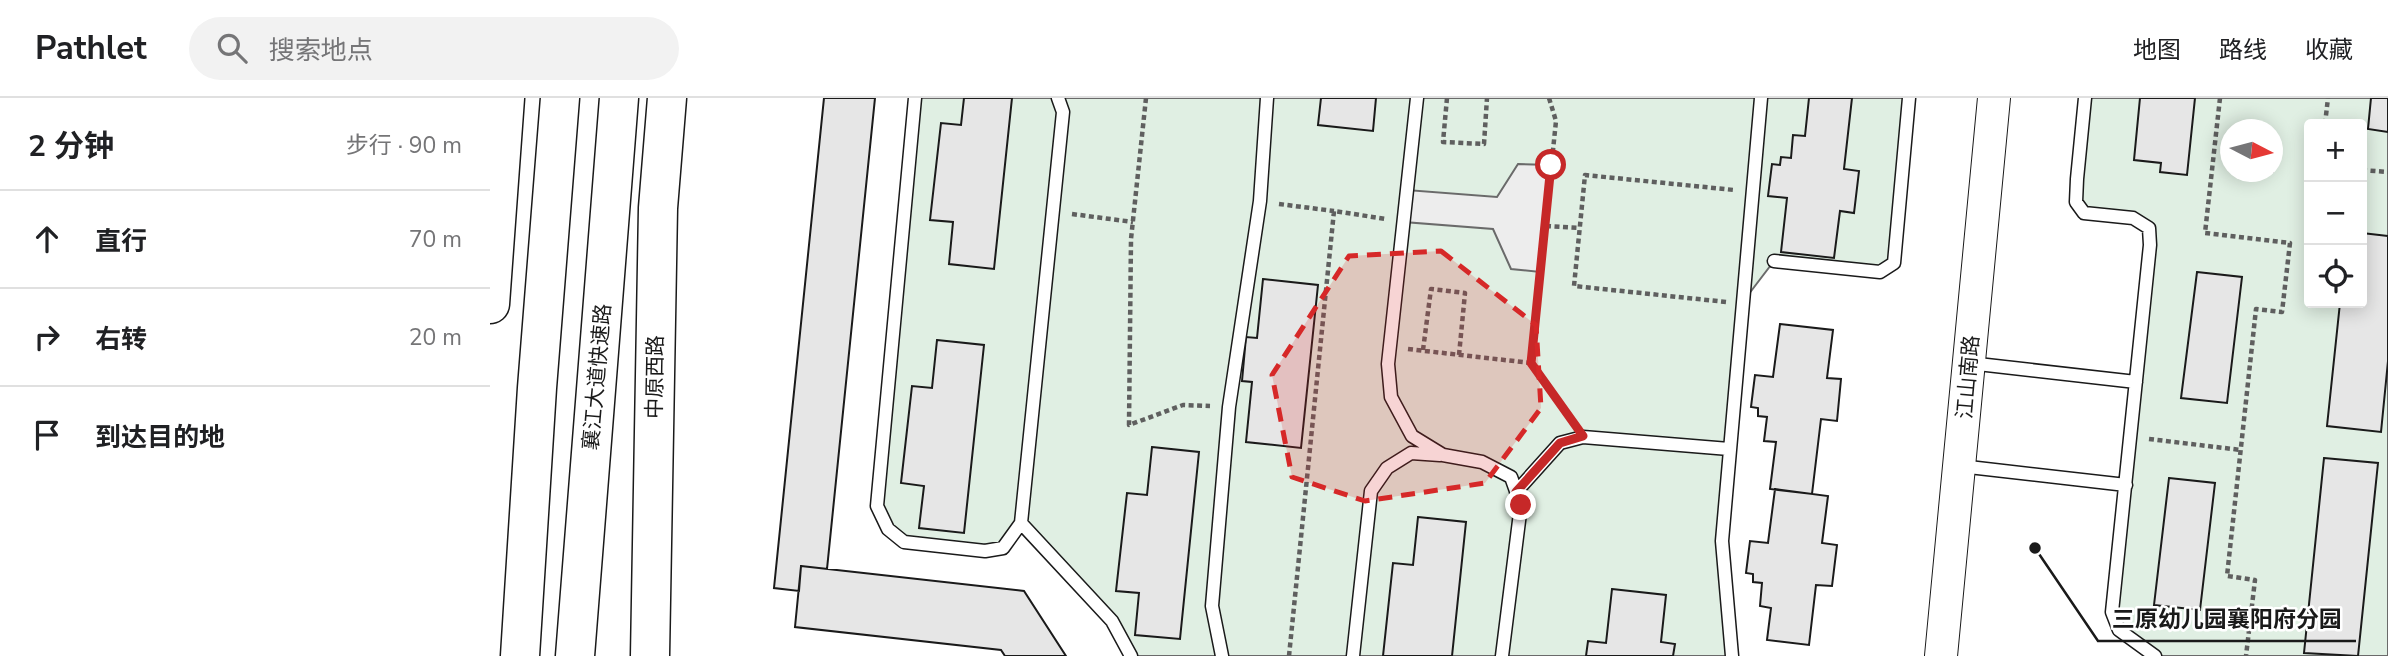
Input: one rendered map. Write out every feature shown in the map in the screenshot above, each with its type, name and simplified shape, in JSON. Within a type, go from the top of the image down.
[{"type":"main road","points":[[490,304],[505,98]]},
{"type":"main road","points":[[520,656],[537,388],[560,98]]},
{"type":"main road","name":"襄江大道快速路","points":[[575,656],[619,98]]},
{"type":"main road","name":"中原西路","points":[[650,656],[658,208],[667,98]]},
{"type":"main road","points":[[494,656],[537,388]]},
{"type":"main road","points":[[588,490],[590,656]]},
{"type":"street","name":"江山南路","points":[[1941,656],[1994,98]]},
{"type":"lane","points":[[915,98],[877,506],[888,529],[904,542],[985,551],[1003,548],[1021,523],[1063,112],[1058,98]]},
{"type":"lane","points":[[1222,656],[1212,606],[1229,407],[1261,201],[1267,98]]},
{"type":"lane","points":[[1417,98],[1388,364],[1391,397],[1412,436],[1443,455]]},
{"type":"lane","points":[[1732,656],[1722,541],[1760,98]]},
{"type":"lane","points":[[1774,261],[1880,272],[1894,263],[1909,98]]},
{"type":"lane","points":[[2085,98],[2076,202],[2084,213],[2133,218],[2149,228],[2150,245],[2112,612],[2119,631],[2155,656]]},
{"type":"lane","points":[[1969,363],[2136,382]]},
{"type":"lane","points":[[1516,492],[1560,443],[1583,436],[1730,449]]},
{"type":"lane","points":[[1353,656],[1371,491],[1387,468],[1411,453],[1482,461],[1511,478],[1521,505],[1502,656]]},
{"type":"lane","points":[[1959,466],[2126,485]]},
{"type":"lane","points":[[1021,523],[1112,621],[1131,656]]},
{"type":"path","points":[[1146,98],[1133,222],[1129,425],[1183,405],[1229,407]]},
{"type":"path","points":[[1447,98],[1443,142],[1484,144],[1487,98]]},
{"type":"path","points":[[1549,98],[1556,121],[1531,363],[1583,436]]},
{"type":"path","points":[[2220,98],[2205,233],[2290,243],[2282,312],[2256,309],[2227,576],[2255,580],[2246,656]]},
{"type":"path","points":[[2326,119],[2328,98]]},
{"type":"path","points":[[2367,170],[2388,172]]},
{"type":"path","points":[[1742,303],[1573,286],[1585,175],[1752,192]]},
{"type":"path","points":[[1261,201],[1404,222]]},
{"type":"path","points":[[1289,656],[1334,211]]},
{"type":"path","points":[[1052,212],[1133,222]]},
{"type":"path","points":[[1545,226],[1580,228]]},
{"type":"path","points":[[1423,350],[1431,289],[1465,293],[1459,355]]},
{"type":"path","points":[[1390,347],[1531,363]]},
{"type":"path","points":[[2131,436],[2241,450]]},
{"type":"highlighted area","points":[[1441,251],[1536,325],[1541,408],[1485,483],[1365,501],[1292,477],[1272,375],[1349,256]]},
{"type":"green space","points":[[915,98],[1909,98],[1894,263],[1880,272],[1774,261],[1742,303],[1722,541],[1732,656],[1131,656],[1112,621],[1021,524],[1003,548],[904,542],[877,506]]},
{"type":"green space","points":[[2085,98],[2388,98],[2388,656],[2155,656],[2119,630],[2112,612],[2149,228],[2133,218],[2084,213],[2077,179]]},
{"type":"shaded area","points":[[1518,164],[1551,165],[1540,272],[1511,269],[1493,229],[1404,222],[1407,190],[1497,197]]},
{"type":"building","points":[[824,98],[875,98],[827,569],[801,566],[799,591],[774,588]]},
{"type":"building","points":[[964,98],[1012,98],[994,269],[949,264],[953,222],[930,220],[941,123],[961,125]]},
{"type":"building","points":[[1321,98],[1376,98],[1373,131],[1318,125]]},
{"type":"building","points":[[1809,98],[1852,98],[1844,169],[1859,171],[1854,213],[1840,211],[1834,258],[1781,252],[1787,198],[1768,196],[1772,164],[1780,165],[1781,157],[1791,158],[1793,135],[1805,136]]},
{"type":"building","points":[[2140,98],[2195,98],[2187,175],[2160,172],[2161,163],[2134,160]]},
{"type":"building","points":[[2371,98],[2388,98],[2388,132],[2368,129]]},
{"type":"building","points":[[2367,234],[2388,236],[2388,361],[2381,432],[2327,426],[2339,308],[2367,308]]},
{"type":"building","points":[[2197,272],[2242,277],[2227,403],[2181,398]]},
{"type":"building","points":[[1263,279],[1318,285],[1301,448],[1246,442],[1252,382],[1242,381],[1246,337],[1257,338]]},
{"type":"building","points":[[1780,324],[1833,330],[1827,378],[1841,379],[1837,421],[1821,419],[1812,494],[1770,489],[1776,442],[1764,441],[1767,417],[1758,416],[1758,408],[1751,407],[1755,375],[1773,377]]},
{"type":"building","points":[[937,340],[984,345],[964,533],[919,528],[924,486],[901,483],[912,386],[932,388]]},
{"type":"building","points":[[1152,447],[1199,452],[1180,639],[1135,635],[1139,593],[1116,591],[1127,493],[1147,495]]},
{"type":"building","points":[[2324,458],[2378,463],[2358,656],[2304,653]]},
{"type":"building","points":[[2169,478],[2215,483],[2200,610],[2154,605]]},
{"type":"building","points":[[1775,489],[1828,496],[1822,543],[1837,545],[1832,586],[1816,585],[1809,645],[1767,640],[1771,608],[1760,606],[1762,583],[1753,582],[1753,574],[1746,573],[1750,541],[1768,543]]},
{"type":"building","points":[[1418,517],[1466,522],[1452,656],[1383,656],[1393,563],[1413,565]]},
{"type":"building","points":[[801,566],[1024,591],[1066,656],[1005,656],[1001,650],[795,627]]},
{"type":"building","points":[[1612,589],[1666,595],[1661,642],[1675,644],[1673,656],[1586,656],[1588,641],[1606,643]]},
{"type":"place","name":"三原幼儿园襄阳府分园","points":[[2035,548]]},
{"type":"route","points":[[1521,505],[1516,492],[1560,443],[1583,436],[1531,363],[1551,165]]}]
